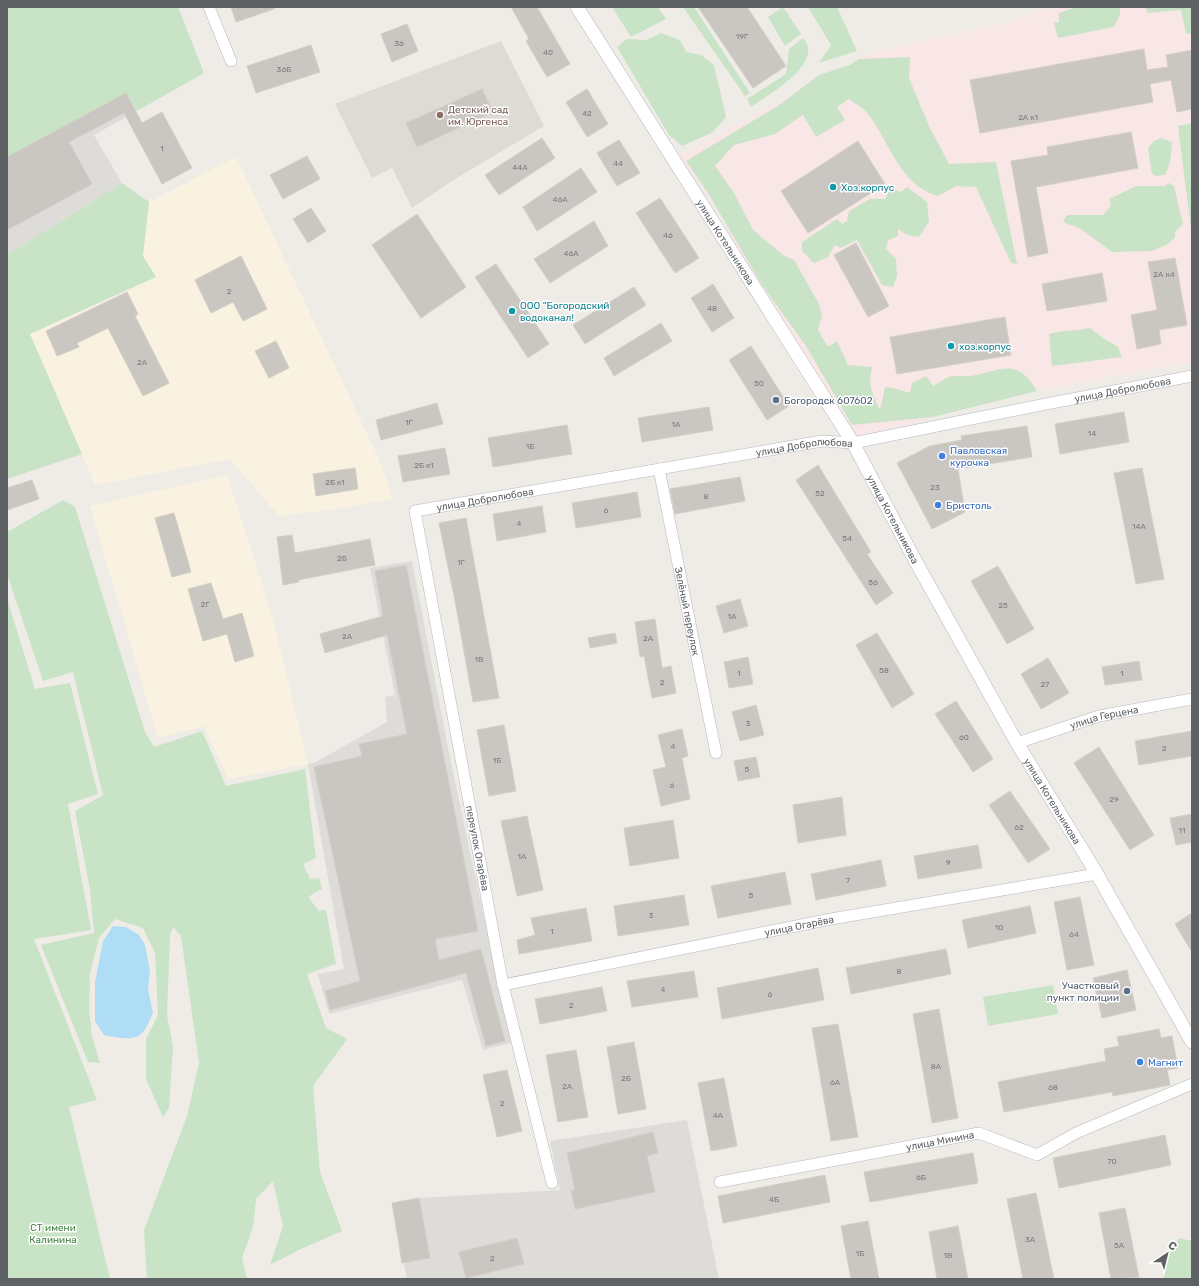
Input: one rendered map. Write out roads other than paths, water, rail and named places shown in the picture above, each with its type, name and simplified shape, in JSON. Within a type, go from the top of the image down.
[{"type":"street","points":[[209,7],[231,61]]},
{"type":"street","name":"улица Котельникова","points":[[577,7],[853,443],[916,562],[1017,743],[1096,874],[1192,1042]]},
{"type":"street","name":"улица Добролюбова","points":[[415,511],[822,441],[853,443],[1192,376]]},
{"type":"street","name":"Зелёный переулок","points":[[659,469],[716,752]]},
{"type":"street","name":"переулок Огарёва","points":[[415,511],[503,985],[552,1183]]},
{"type":"street","name":"улица Герцена","points":[[1017,743],[1099,716],[1192,699]]},
{"type":"street","name":"улица Огарёва","points":[[503,985],[831,919],[1096,874]]},
{"type":"street","name":"улица Минина","points":[[720,1182],[979,1133],[1037,1156],[1076,1133],[1192,1084]]},
{"type":"water","points":[[113,926],[126,927],[139,935],[145,945],[150,971],[148,990],[153,1013],[144,1031],[138,1036],[129,1038],[104,1035],[95,1021],[95,982],[103,941]]},
{"type":"place","name":"Детский сад им. Юргенса","points":[[440,115]]},
{"type":"place","name":"Хоз.корпус","points":[[833,187]]},
{"type":"place","name":"ООО \"Богородский водоканал!","points":[[512,311]]},
{"type":"place","name":"хоз.корпус","points":[[951,346]]},
{"type":"place","name":"Богородск 607602","points":[[776,400]]},
{"type":"place","name":"Павловская курочка","points":[[942,456]]},
{"type":"place","name":"Бристоль","points":[[938,505]]},
{"type":"place","name":"Участковый пункт полиции","points":[[1127,991]]},
{"type":"place","name":"Магнит","points":[[1140,1062]]},
{"type":"park label","name":"СТ имени Калинина","points":[[53,1232]]}]
